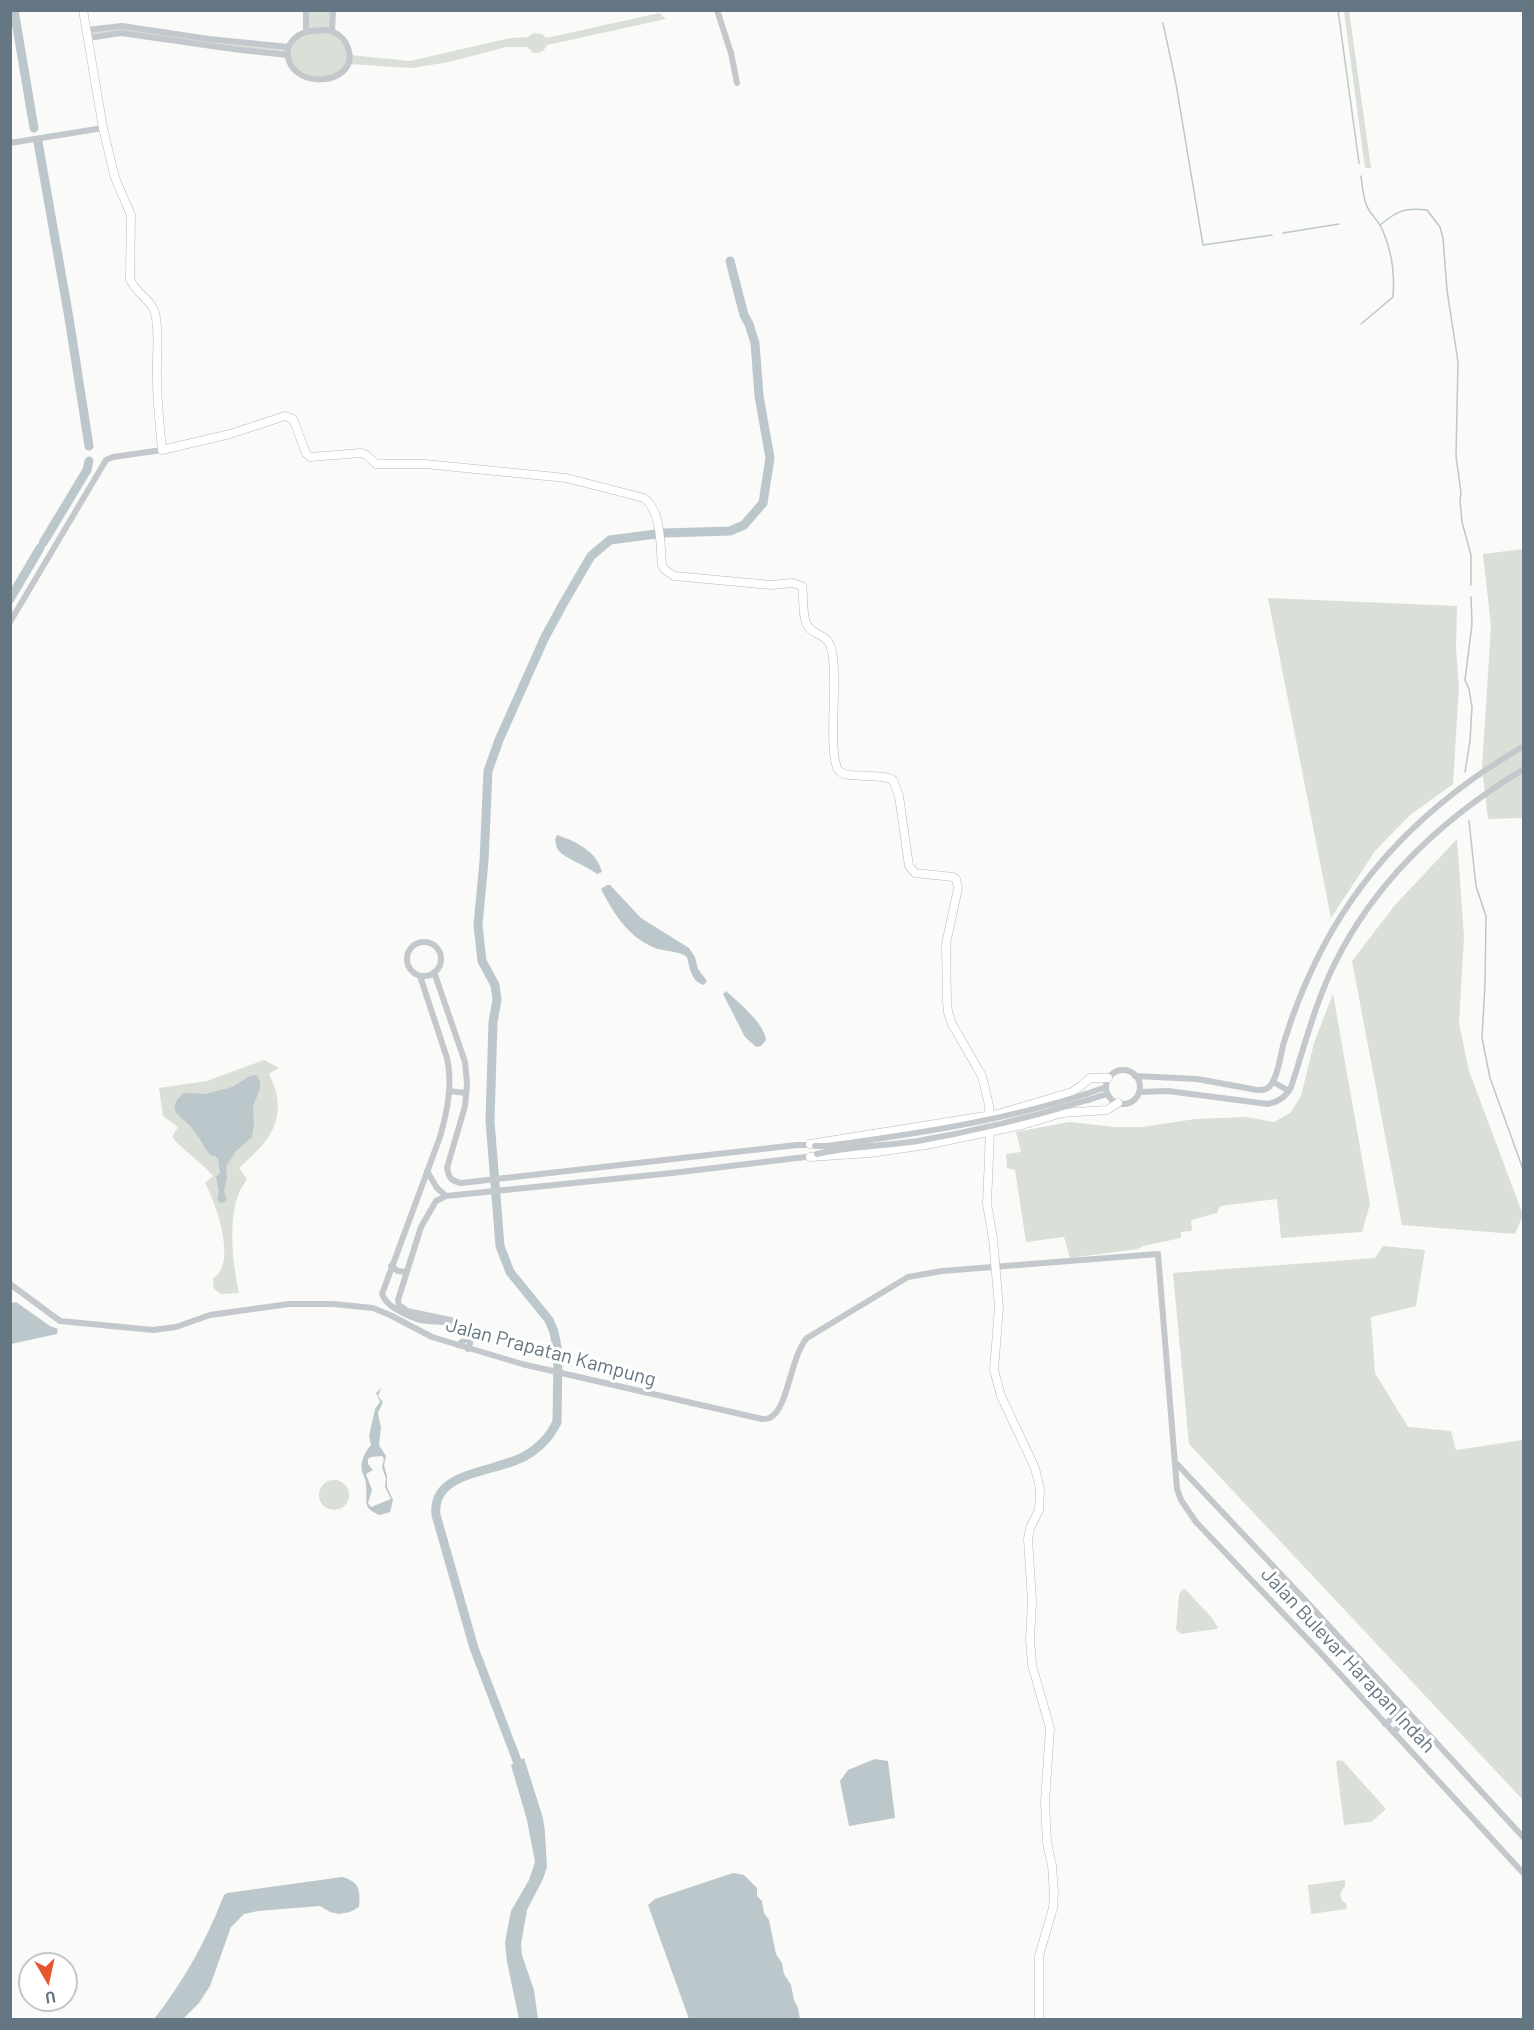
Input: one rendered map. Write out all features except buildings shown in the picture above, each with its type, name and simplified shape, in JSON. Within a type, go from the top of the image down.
[{"type":"main road","points":[[83,10],[116,182],[130,215],[130,279],[155,315],[158,342],[158,409],[162,450],[230,434],[285,416],[293,419],[306,453],[310,457],[361,453],[366,454],[376,464],[425,464],[556,477],[644,498],[654,509],[664,569],[674,576],[771,585],[792,583],[802,586],[807,626],[825,638],[831,651],[834,678],[833,753],[837,767],[847,774],[885,777],[893,780],[899,796],[909,866],[915,873],[953,877],[957,882],[956,900],[946,944],[948,1012],[957,1033],[982,1076],[990,1114],[987,1204],[996,1266],[999,1317],[994,1356],[996,1380],[1035,1468],[1040,1497],[1039,1510],[1030,1528],[1028,1539],[1032,1602],[1030,1639],[1032,1665],[1050,1728],[1045,1802],[1047,1843],[1052,1865],[1054,1893],[1053,1908],[1040,1956],[1039,2019]]},
{"type":"main road","points":[[813,1145],[1007,1112],[1072,1092],[1090,1078],[1108,1078]]},
{"type":"main road","points":[[814,1155],[900,1149],[990,1132],[1062,1113],[1107,1110],[1118,1103]]},
{"type":"street","points":[[306,10],[306,31]]},
{"type":"street","points":[[332,31],[333,10]]},
{"type":"street","points":[[717,10],[731,52],[737,83]]},
{"type":"street","points":[[87,34],[122,26],[209,39],[288,47]]},
{"type":"street","points":[[306,31],[332,31],[345,41],[349,51],[349,60],[345,69],[334,78],[303,77],[293,68],[287,55],[288,47],[295,37],[306,31]]},
{"type":"street","points":[[87,34],[121,33],[287,55]]},
{"type":"street","points":[[10,143],[104,128]]},
{"type":"street","points":[[10,622],[106,460],[113,456],[162,450]]},
{"type":"street","points":[[1135,1076],[1197,1079],[1264,1090],[1269,1088],[1273,1082],[1297,1003],[1321,951],[1350,904],[1408,832],[1476,775],[1524,746]]},
{"type":"street","points":[[1139,1092],[1168,1090],[1268,1104],[1279,1101],[1289,1091],[1315,1009],[1335,963],[1358,921],[1390,880],[1419,849],[1465,808],[1524,769]]},
{"type":"street","points":[[418,943],[432,944],[440,952],[442,960],[434,972],[429,975],[413,972],[406,959],[408,951],[418,943]]},
{"type":"street","points":[[434,972],[465,1062],[465,1106],[447,1168],[452,1181],[461,1183],[813,1145],[827,1146],[959,1127],[1087,1097]]},
{"type":"street","points":[[420,975],[450,1071],[446,1118],[382,1294],[385,1301],[410,1317],[455,1324],[463,1328],[466,1331],[466,1339],[458,1346]]},
{"type":"street","points":[[1121,1070],[1129,1071],[1135,1076],[1140,1086],[1135,1099],[1128,1103],[1118,1103],[1110,1098],[1107,1090],[1108,1078],[1121,1070]]},
{"type":"street","points":[[1273,1082],[1289,1091]]},
{"type":"street","points":[[468,1349],[471,1335],[466,1326],[455,1320],[407,1311],[399,1305],[398,1300],[421,1227],[436,1201],[446,1196],[672,1173],[916,1141],[1011,1121],[1107,1090]]},
{"type":"street","points":[[449,1091],[466,1093]]},
{"type":"street","points":[[679,1159],[680,1172]]},
{"type":"street","points":[[670,1160],[672,1173]]},
{"type":"street","points":[[428,1171],[437,1188],[446,1196]]},
{"type":"street","name":"Jalan Bulevar Harapan Indah","points":[[996,1266],[1158,1254],[1178,1494],[1197,1522],[1521,1866],[1524,1874]]},
{"type":"street","points":[[392,1266],[398,1271],[406,1272]]},
{"type":"street","name":"Jalan Prapatan Kampung","points":[[10,1284],[60,1321],[165,1330],[210,1315],[290,1304],[333,1304],[373,1308],[432,1338],[468,1349],[567,1375],[762,1419],[770,1418],[778,1409],[800,1345],[807,1338],[908,1277],[928,1272],[996,1266]]},
{"type":"street","name":"Jalan Bulevar Harapan Indah","points":[[1176,1464],[1306,1601],[1524,1838]]},
{"type":"street","points":[[1385,1724],[1404,1709]]},
{"type":"street","points":[[1393,1732],[1412,1717]]},
{"type":"shaded area","points":[[306,11],[333,11],[332,31],[341,37],[350,55],[410,61],[510,38],[528,37],[534,33],[542,34],[546,38],[659,13],[666,19],[547,45],[539,53],[533,53],[527,47],[506,47],[449,62],[412,68],[348,64],[336,77],[303,77],[287,55],[121,33],[88,38],[86,30],[122,26],[288,47],[306,31]]},
{"type":"shaded area","points":[[1344,11],[1349,11],[1371,168],[1365,168]]},
{"type":"shaded area","points":[[1523,549],[1523,818],[1488,819],[1482,767],[1491,627],[1483,554]]},
{"type":"shaded area","points":[[1268,598],[1457,606],[1456,648],[1459,687],[1453,784],[1410,815],[1375,851],[1331,918]]},
{"type":"shaded area","points":[[557,835],[584,848],[595,858],[602,872],[597,874],[561,853],[557,849],[555,840]]},
{"type":"shaded area","points":[[1457,839],[1464,937],[1459,1023],[1469,1071],[1523,1215],[1515,1234],[1402,1225],[1352,961],[1395,905]]},
{"type":"shaded area","points":[[610,885],[641,918],[689,948],[695,957],[698,969],[707,981],[704,985],[694,978],[687,957],[655,948],[629,931],[601,889]]},
{"type":"shaded area","points":[[726,991],[761,1027],[766,1040],[761,1046],[756,1047],[745,1037],[723,994]]},
{"type":"shaded area","points":[[1333,994],[1370,1204],[1362,1232],[1281,1238],[1277,1199],[1220,1206],[1217,1213],[1191,1220],[1192,1231],[1181,1232],[1181,1238],[1138,1249],[1070,1258],[1064,1237],[1026,1242],[1015,1170],[1007,1168],[1006,1154],[1021,1152],[1016,1132],[1069,1122],[1115,1127],[1142,1127],[1195,1119],[1246,1117],[1274,1122],[1290,1113],[1301,1096],[1314,1043]]},
{"type":"shaded area","points":[[264,1060],[279,1068],[269,1074],[275,1088],[278,1109],[273,1129],[268,1137],[239,1168],[247,1179],[238,1195],[232,1231],[233,1257],[239,1293],[221,1294],[214,1289],[213,1278],[220,1271],[224,1260],[222,1233],[219,1218],[205,1183],[213,1176],[172,1137],[178,1127],[163,1116],[159,1088],[207,1081]]},
{"type":"shaded area","points":[[256,1075],[260,1081],[260,1088],[253,1107],[252,1137],[236,1151],[226,1166],[227,1178],[224,1191],[227,1200],[222,1203],[217,1198],[219,1191],[216,1177],[220,1173],[218,1159],[210,1155],[194,1130],[176,1112],[175,1104],[184,1093],[206,1094],[232,1087]]},
{"type":"shaded area","points":[[1383,1246],[1425,1250],[1416,1306],[1371,1317],[1375,1373],[1408,1427],[1451,1431],[1456,1450],[1523,1440],[1523,1800],[1189,1444],[1173,1273],[1375,1258]]},
{"type":"shaded area","points":[[16,1302],[50,1326],[58,1329],[57,1334],[11,1344],[11,1303]]},
{"type":"shaded area","points":[[381,1388],[378,1396],[383,1402],[378,1413],[381,1428],[379,1445],[386,1456],[384,1465],[387,1476],[387,1487],[393,1500],[390,1512],[380,1515],[368,1507],[366,1482],[362,1473],[364,1457],[371,1445],[369,1436],[375,1409],[380,1402],[376,1393]],"holes":[[[382,1456],[384,1459],[382,1467],[386,1479],[385,1487],[391,1499],[371,1507],[368,1503],[372,1490],[366,1474],[373,1470],[368,1464],[368,1459]]]},
{"type":"shaded area","points":[[334,1480],[344,1485],[349,1495],[344,1505],[334,1510],[324,1505],[319,1495],[324,1485]]},
{"type":"shaded area","points":[[1185,1589],[1212,1618],[1218,1628],[1181,1634],[1176,1630],[1179,1595]]},
{"type":"shaded area","points":[[524,1758],[543,1818],[547,1867],[527,1910],[521,1944],[522,1955],[534,1990],[538,2019],[519,2019],[505,1942],[511,1911],[529,1880],[535,1862],[527,1820],[511,1765]]},
{"type":"shaded area","points":[[875,1759],[888,1761],[895,1818],[849,1826],[840,1781],[848,1770]]},
{"type":"shaded area","points":[[1343,1761],[1386,1809],[1371,1822],[1344,1825],[1336,1762]]},
{"type":"shaded area","points":[[733,1873],[744,1875],[757,1888],[757,1896],[762,1901],[764,1913],[769,1920],[776,1954],[791,1985],[800,2019],[689,2019],[648,1905],[655,1899]]},
{"type":"shaded area","points":[[342,1877],[352,1881],[358,1888],[359,1907],[339,1914],[320,1906],[244,1914],[231,1927],[210,1986],[199,2003],[183,2019],[154,2019],[194,1960],[224,1895]]},
{"type":"shaded area","points":[[1345,1880],[1345,1886],[1340,1894],[1347,1909],[1311,1914],[1308,1885]]},
{"type":"waterway","points":[[14,10],[34,128]]},
{"type":"waterway","points":[[1338,10],[1359,163]]},
{"type":"waterway","points":[[1163,23],[1176,84],[1203,245],[1272,235]]},
{"type":"waterway","points":[[38,142],[89,446]]},
{"type":"waterway","points":[[1361,176],[1366,204],[1381,227],[1388,244],[1394,279],[1393,297],[1361,324]]},
{"type":"waterway","points":[[1380,225],[1402,211],[1427,210],[1440,227],[1443,238],[1447,290],[1458,362],[1456,456],[1462,522],[1471,555],[1471,585]]},
{"type":"waterway","points":[[1283,233],[1339,224]]},
{"type":"waterway","points":[[521,1771],[474,1648],[436,1515],[437,1500],[444,1489],[454,1481],[525,1456],[544,1442],[557,1422],[558,1352],[554,1332],[549,1320],[510,1272],[500,1246],[490,1121],[493,1022],[497,1000],[495,985],[482,961],[478,925],[484,861],[488,771],[499,740],[545,637],[591,556],[610,540],[664,533],[730,531],[744,525],[763,503],[770,458],[759,396],[755,343],[744,315],[730,261]]},
{"type":"waterway","points":[[43,543],[87,470],[89,461]]},
{"type":"waterway","points":[[10,599],[40,548]]},
{"type":"waterway","points":[[1465,772],[1472,707],[1465,680],[1472,624],[1471,597]]},
{"type":"waterway","points":[[1469,821],[1476,886],[1486,916],[1482,1038],[1490,1078],[1524,1172]]}]
